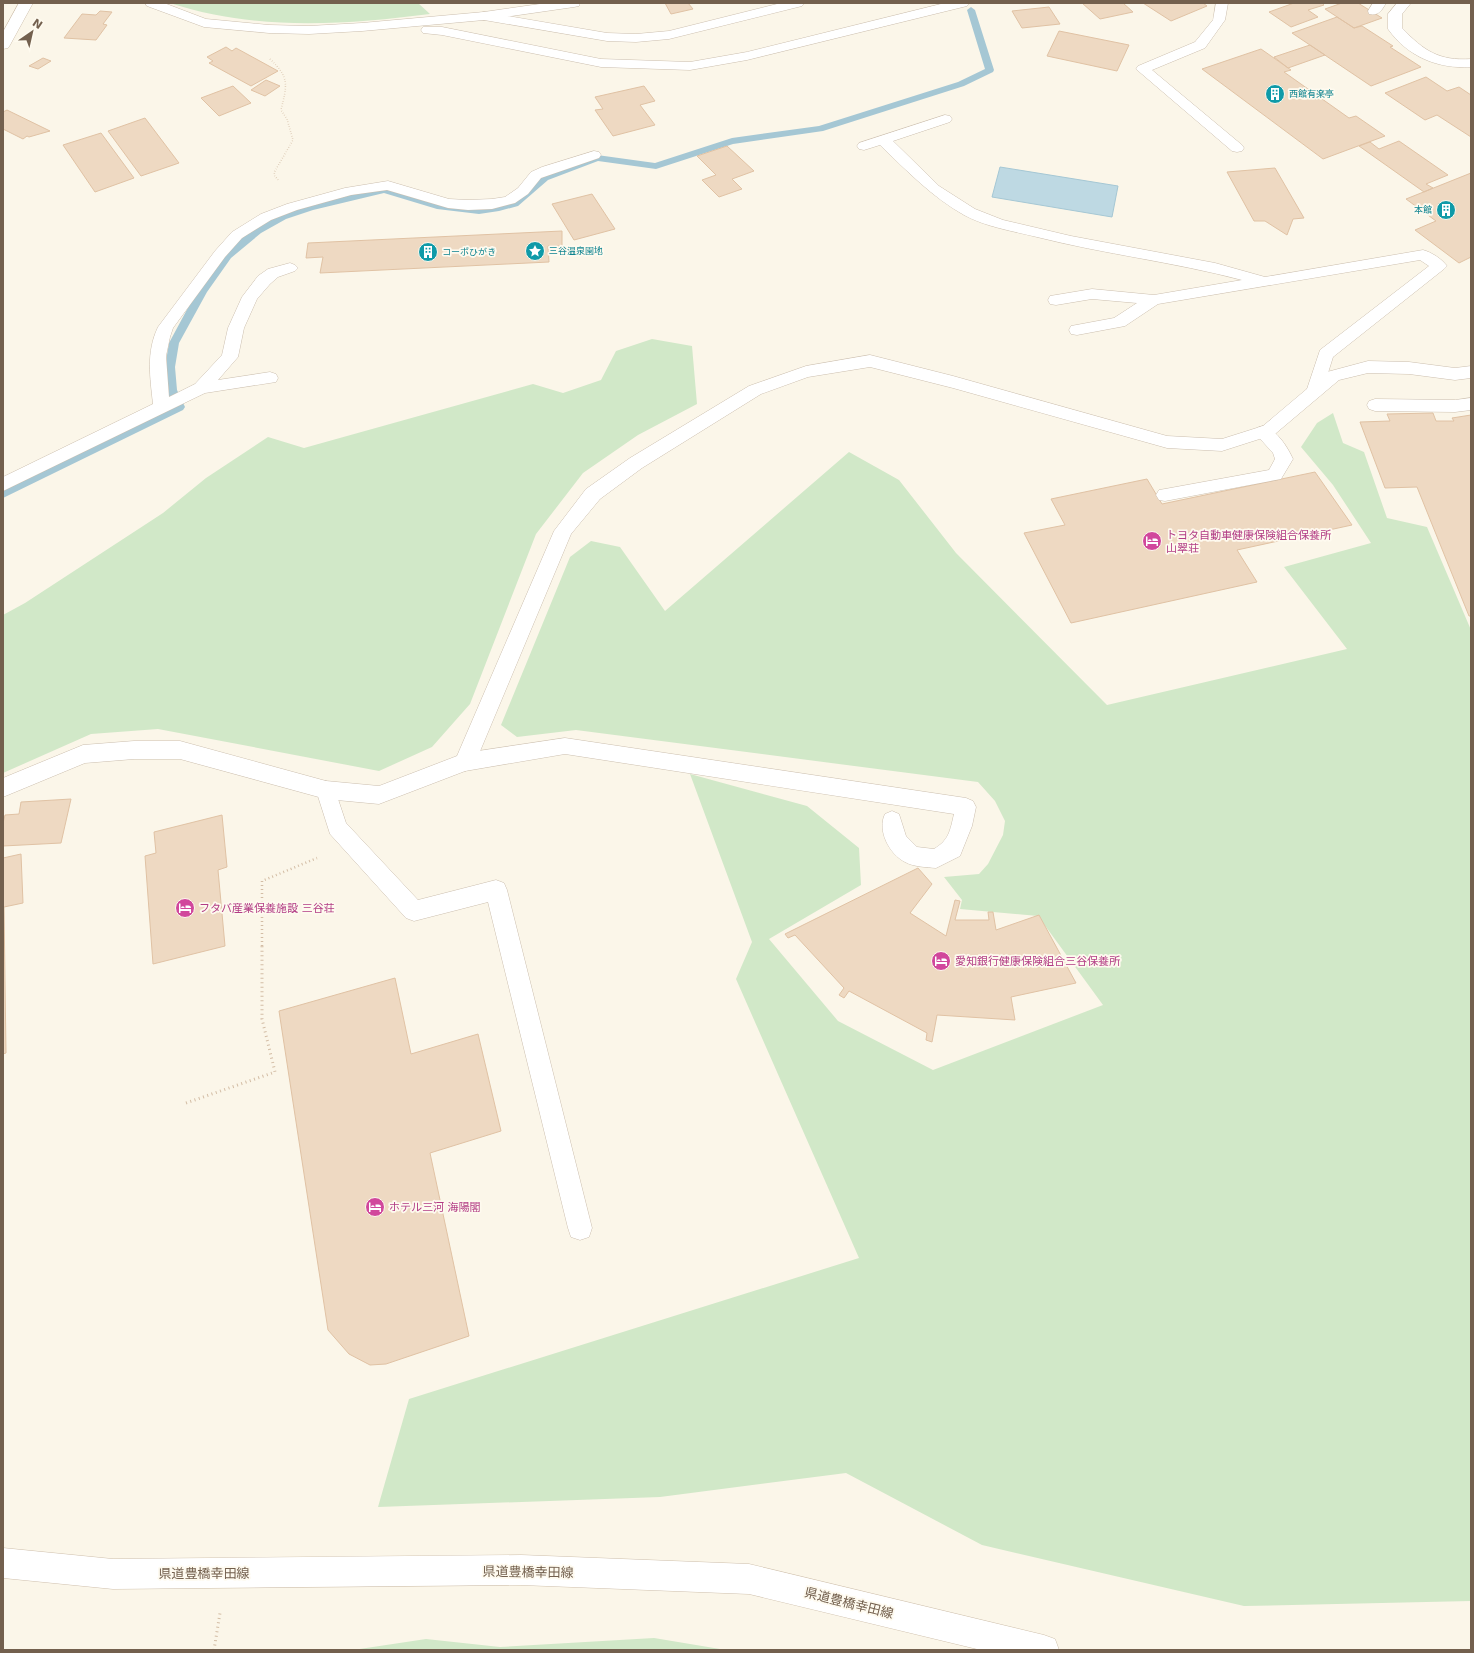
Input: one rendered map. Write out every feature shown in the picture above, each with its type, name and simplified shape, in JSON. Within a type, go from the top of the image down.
[{"type":"street","points":[[3,45],[26,3]]},
{"type":"street","points":[[152,3],[204,23],[269,29],[309,30],[362,27],[484,16],[607,37],[636,38],[669,35],[797,3]]},
{"type":"street","points":[[362,27],[442,31],[601,63],[690,66],[747,56],[962,3]]},
{"type":"street","points":[[1404,3],[1395,14],[1395,29],[1409,44],[1434,61],[1463,64],[1471,63]]},
{"type":"street","points":[[3,788],[84,754],[134,750],[180,750],[326,790],[379,795],[465,762],[563,531],[593,494],[636,463],[755,390],[806,372],[870,361],[953,382],[1167,442],[1222,445],[1269,430],[1333,376],[1368,367],[1409,368],[1455,374],[1471,372]]},
{"type":"street","name":"県道豊橋幸田線","points":[[3,1563],[113,1574],[521,1570],[748,1579],[1044,1650]]},
{"type":"lane","points":[[484,16],[574,3]]},
{"type":"lane","points":[[1222,3],[1219,20],[1200,45],[1143,69],[1237,148]]},
{"type":"lane","points":[[864,146],[945,119]]},
{"type":"lane","points":[[883,140],[934,189],[970,212],[998,223],[1071,241],[1215,268],[1265,282]]},
{"type":"lane","points":[[166,406],[157,350],[160,337],[220,254],[237,235],[266,217],[350,191],[388,185],[448,203],[468,205],[492,204],[510,200],[523,191],[536,175],[594,155]]},
{"type":"lane","points":[[1056,300],[1092,294],[1154,300],[1423,255],[1439,266],[1326,354],[1314,392]]},
{"type":"lane","points":[[194,392],[230,357],[236,328],[250,297],[264,280],[274,273],[290,268]]},
{"type":"lane","points":[[1078,330],[1119,322],[1154,300]]},
{"type":"lane","points":[[3,485],[194,392],[270,378]]},
{"type":"lane","points":[[1375,405],[1455,406],[1471,404]]},
{"type":"lane","points":[[1165,495],[1275,475],[1284,459],[1280,450],[1263,432]]},
{"type":"lane","points":[[465,762],[565,746],[966,807],[962,826],[952,849],[936,859],[912,855],[896,840],[892,820]]},
{"type":"lane","points":[[326,790],[336,828],[414,911],[496,890],[580,1228]]},
{"type":"path","points":[[264,56],[281,70],[288,82],[281,110],[287,120],[293,140],[274,175],[301,205]]},
{"type":"path","points":[[186,1103],[275,1072],[262,1019],[262,881],[352,844]]},
{"type":"green space","points":[[170,3],[418,3],[430,14],[332,23],[267,22],[202,12]]},
{"type":"green space","points":[[652,339],[692,346],[697,404],[638,435],[583,473],[536,534],[470,704],[432,747],[379,771],[158,729],[91,734],[3,773],[3,615],[25,603],[163,513],[206,478],[268,437],[304,448],[533,384],[563,393],[601,380],[616,351]]},
{"type":"green space","points":[[1333,413],[1343,443],[1364,452],[1387,518],[1427,527],[1471,630],[1471,1601],[1244,1606],[982,1545],[846,1473],[660,1497],[378,1507],[409,1399],[859,1258],[736,979],[752,942],[690,774],[807,806],[859,848],[861,885],[769,939],[838,1021],[933,1070],[1103,1005],[1038,916],[960,909],[962,900],[944,877],[979,874],[988,864],[1003,835],[1005,821],[995,801],[978,782],[576,730],[517,737],[501,725],[570,557],[591,541],[620,547],[665,611],[849,452],[899,480],[956,553],[1107,705],[1347,649],[1284,567],[1371,543],[1333,485],[1301,447],[1317,423]]},
{"type":"green space","points":[[654,1638],[726,1650],[353,1650],[426,1639],[500,1647]]},
{"type":"water","points":[[1000,167],[1118,186],[1112,217],[992,197]]},
{"type":"building","points":[[665,3],[688,3],[693,9],[671,14]]},
{"type":"building","points":[[1082,3],[1123,3],[1133,12],[1100,19]]},
{"type":"building","points":[[1143,3],[1203,3],[1207,6],[1171,21]]},
{"type":"building","points":[[1294,3],[1322,3],[1324,5],[1308,10],[1318,17],[1291,27],[1269,12]]},
{"type":"building","points":[[1342,3],[1358,3],[1382,18],[1354,28],[1325,9]]},
{"type":"building","points":[[1049,7],[1060,24],[1022,28],[1012,11]]},
{"type":"building","points":[[100,11],[112,12],[103,24],[107,25],[96,40],[64,38],[82,14],[96,15]]},
{"type":"building","points":[[1337,17],[1354,28],[1362,26],[1393,46],[1390,47],[1421,67],[1371,86],[1292,33]]},
{"type":"building","points":[[1059,31],[1129,45],[1117,71],[1047,56]]},
{"type":"building","points":[[1310,45],[1325,55],[1288,68],[1274,57]]},
{"type":"building","points":[[226,47],[232,51],[236,48],[278,71],[251,86],[209,63],[213,61],[207,57]]},
{"type":"building","name":"西館有楽亭","points":[[1261,49],[1291,70],[1284,72],[1349,118],[1356,116],[1385,136],[1323,159],[1202,69]]},
{"type":"building","points":[[43,58],[51,61],[38,69],[29,66]]},
{"type":"building","points":[[1426,77],[1447,91],[1459,87],[1471,95],[1471,137],[1437,115],[1425,120],[1385,93]]},
{"type":"building","points":[[266,80],[280,86],[265,96],[251,90]]},
{"type":"building","points":[[233,86],[251,103],[219,116],[201,98]]},
{"type":"building","points":[[644,86],[655,101],[640,105],[655,125],[613,136],[595,110],[603,109],[595,97]]},
{"type":"building","points":[[7,110],[50,131],[29,137],[27,136],[23,139],[3,129],[3,112]]},
{"type":"building","points":[[145,118],[179,163],[141,176],[108,131]]},
{"type":"building","points":[[101,133],[134,178],[95,192],[63,145]]},
{"type":"building","points":[[1399,141],[1448,175],[1426,184],[1433,188],[1424,192],[1359,146],[1370,142],[1379,149]]},
{"type":"building","points":[[727,146],[754,171],[732,179],[742,189],[719,197],[702,180],[716,175],[697,156]]},
{"type":"building","points":[[1275,168],[1304,218],[1293,219],[1287,235],[1265,221],[1254,221],[1227,172]]},
{"type":"building","name":"本館","points":[[1471,173],[1471,257],[1459,263],[1415,230],[1436,221],[1406,199]]},
{"type":"building","points":[[592,194],[615,229],[574,240],[552,204]]},
{"type":"building","name":"コーポひがき","points":[[562,231],[562,246],[548,246],[549,262],[320,273],[323,257],[306,258],[308,243]]},
{"type":"building","points":[[1433,413],[1436,421],[1454,421],[1452,418],[1471,415],[1471,616],[1469,616],[1417,487],[1385,488],[1360,422],[1390,421],[1387,414]]},
{"type":"building","name":"トヨタ自動車健康保険組合保養所 山翠荘","points":[[1315,472],[1352,525],[1237,550],[1257,582],[1071,623],[1024,533],[1065,525],[1051,499],[1147,479],[1162,504]]},
{"type":"building","points":[[71,799],[61,843],[3,846],[3,823],[5,815],[19,814],[21,802]]},
{"type":"building","name":"フタバ産業保養施設 三谷荘","points":[[222,815],[227,867],[218,870],[225,946],[153,964],[145,856],[156,853],[154,832]]},
{"type":"building","points":[[21,854],[23,903],[4,907],[6,1053],[3,1054],[3,858]]},
{"type":"building","name":"愛知銀行健康保険組合三谷保養所","points":[[918,868],[932,884],[910,913],[946,936],[955,900],[960,901],[955,920],[989,920],[988,912],[993,912],[996,930],[1039,915],[1076,983],[1011,997],[1015,1020],[937,1015],[932,1042],[926,1040],[927,1033],[849,991],[844,998],[839,995],[844,988],[795,935],[788,938],[785,934]]},
{"type":"building","name":"ホテル三河 海陽閣","points":[[395,978],[411,1054],[478,1034],[501,1131],[430,1153],[469,1336],[386,1364],[370,1365],[349,1354],[328,1330],[279,1011]]},
{"type":"waterway","points":[[3,494],[179,407],[171,390],[170,367],[174,343],[202,291],[227,256],[257,231],[282,217],[310,208],[384,190],[405,195],[437,206],[479,211],[499,208],[515,204],[545,178],[597,158],[656,166],[732,141],[820,129],[961,84],[990,70],[971,10]]},
{"type":"place","name":"西館有楽亭","points":[[1275,94]]},
{"type":"place","name":"本館","points":[[1446,210]]},
{"type":"place","name":"三谷温泉園地","points":[[535,251]]},
{"type":"place","name":"コーポひがき","points":[[428,252]]},
{"type":"place","name":"トヨタ自動車健康保険組合保養所 山翠荘","points":[[1152,541]]},
{"type":"place","name":"フタバ産業保養施設 三谷荘","points":[[185,908]]},
{"type":"place","name":"愛知銀行健康保険組合三谷保養所","points":[[941,961]]},
{"type":"place","name":"ホテル三河 海陽閣","points":[[375,1207]]}]
